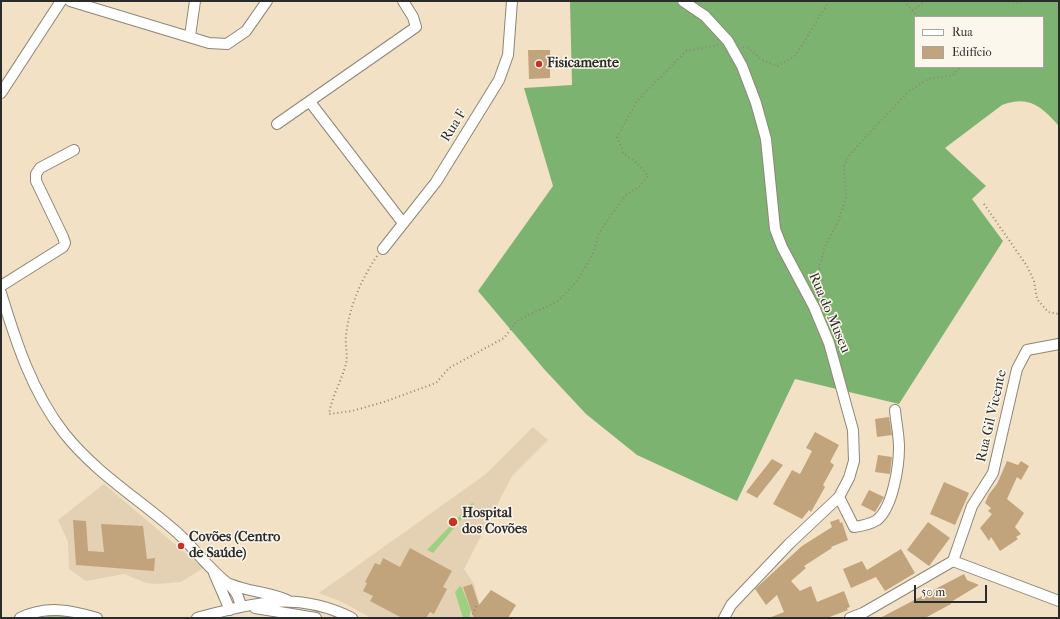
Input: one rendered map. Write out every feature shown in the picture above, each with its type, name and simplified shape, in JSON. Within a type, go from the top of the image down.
[{"type":"street","points":[[1,93],[61,1]]},
{"type":"street","points":[[70,1],[190,36],[209,43],[227,44],[246,30],[267,1]]},
{"type":"street","points":[[190,36],[195,1]]},
{"type":"street","points":[[277,124],[416,27],[413,17],[403,1]]},
{"type":"street","name":"Rua F","points":[[382,249],[436,182],[499,80],[508,55],[512,1]]},
{"type":"street","name":"Rua do Museu","points":[[683,1],[705,16],[730,45],[742,66],[756,103],[766,139],[775,229],[782,247],[806,291],[829,343],[853,430],[854,461],[849,478],[839,497],[789,544],[731,606],[724,618]]},
{"type":"street","points":[[310,102],[403,223]]},
{"type":"street","points":[[1,286],[63,247],[65,243],[63,236],[36,181],[36,174],[40,168],[74,150]]},
{"type":"street","points":[[1,293],[36,389],[47,410],[65,434],[109,479],[173,529],[214,571],[228,583],[239,596],[243,607]]},
{"type":"street","name":"Rua Gil Vicente","points":[[953,561],[972,506],[993,473],[1017,369],[1027,350],[1059,344]]},
{"type":"street","points":[[839,497],[854,527],[865,526],[878,519],[886,508],[893,490],[898,466],[899,446],[895,410]]},
{"type":"street","points":[[850,618],[865,616],[953,561],[1059,601]]},
{"type":"street","points":[[214,571],[230,610]]},
{"type":"street","points":[[228,583],[242,589],[271,593],[288,600]]},
{"type":"street","points":[[197,618],[243,607],[288,600],[310,602],[325,606],[352,618]]},
{"type":"street","points":[[243,607],[316,618]]},
{"type":"street","points":[[20,618],[40,610],[58,609],[97,618]]},
{"type":"path","points":[[382,249],[366,273],[352,305],[346,336],[346,363],[332,397],[329,414],[352,411],[384,402],[436,383],[449,368],[504,338],[517,321],[558,301],[578,281],[592,256],[599,233],[612,214],[626,195],[639,187],[648,176],[638,164],[624,154],[617,137],[637,102],[686,51],[730,45],[748,48],[762,60],[778,66],[796,55],[830,1]]},
{"type":"path","points":[[904,1],[917,16]]},
{"type":"path","points":[[912,12],[925,1]]},
{"type":"path","points":[[1009,1],[1016,3],[1030,1]]},
{"type":"path","points":[[806,291],[818,274],[824,248],[838,222],[846,197],[844,166],[850,154],[908,92],[928,79],[953,75],[959,68]]},
{"type":"path","points":[[984,204],[1027,266],[1034,281],[1037,299],[1048,312],[1059,314]]},
{"type":"path","points":[[471,618],[477,605]]},
{"type":"shaded area","name":"Hospital dos Covões","points":[[533,427],[548,440],[512,476],[464,569],[474,584],[479,603],[506,618],[371,618],[342,602],[319,593],[486,474]]},
{"type":"shaded area","points":[[104,484],[203,568],[181,582],[156,584],[146,583],[124,574],[86,581],[69,569],[68,542],[58,520]]},
{"type":"green space","points":[[570,1],[1059,1],[1059,126],[1034,104],[1020,101],[1011,102],[1002,105],[945,148],[986,186],[972,199],[1003,241],[899,404],[795,379],[737,501],[637,455],[586,414],[544,369],[478,291],[553,186],[524,88],[572,85]]},
{"type":"green space","points":[[472,503],[474,504],[433,553],[427,550]]},
{"type":"green space","points":[[460,586],[471,610],[469,618],[463,618],[455,592]]},
{"type":"green space","points":[[58,615],[76,618],[36,618]]},
{"type":"building","name":"Fisicamente","points":[[528,50],[550,50],[550,78],[529,79]]},
{"type":"building","points":[[889,417],[892,435],[877,437],[875,419]]},
{"type":"building","points":[[815,432],[839,445],[830,462],[834,465],[823,485],[825,487],[811,512],[809,510],[802,519],[773,504],[792,470],[800,474],[812,451],[806,448]]},
{"type":"building","points":[[878,455],[892,457],[890,474],[875,472]]},
{"type":"building","points":[[772,459],[783,465],[757,498],[746,492]]},
{"type":"building","points":[[1007,461],[1018,465],[1021,461],[1029,466],[1021,480],[1017,477],[1007,499],[1024,513],[1015,527],[1021,534],[1016,537],[1018,539],[1000,551],[991,537],[989,541],[980,528],[992,514],[988,511],[991,508],[985,503],[989,494],[997,484]]},
{"type":"building","points":[[944,482],[969,493],[955,525],[930,514]]},
{"type":"building","points":[[869,490],[884,497],[875,512],[861,505]]},
{"type":"building","points":[[839,519],[840,523],[842,522],[848,540],[831,547],[832,548],[804,566],[806,568],[791,581],[800,591],[811,586],[817,602],[844,591],[850,607],[847,608],[848,610],[827,618],[769,618],[784,612],[777,595],[766,605],[755,589],[802,546],[832,527],[830,522]]},
{"type":"building","points":[[73,520],[86,521],[88,551],[104,552],[101,524],[143,526],[147,559],[155,558],[154,571],[76,565]]},
{"type":"building","points":[[928,522],[950,538],[929,566],[907,550]]},
{"type":"building","points":[[410,548],[452,571],[443,587],[447,589],[434,614],[430,612],[426,618],[402,618],[370,601],[373,596],[363,591],[367,583],[365,582],[375,563],[380,565],[383,558],[400,567]]},
{"type":"building","points":[[901,549],[915,573],[885,591],[876,577],[851,588],[843,569],[862,561],[867,570]]},
{"type":"building","points":[[964,574],[967,580],[979,585],[951,602],[951,604],[925,618],[880,618]]},
{"type":"building","points":[[472,584],[479,605],[491,590],[516,605],[508,618],[474,618],[463,587]]},
{"type":"place","name":"Fisicamente","points":[[539,64]]},
{"type":"place","name":"Hospital dos Covões","points":[[453,522]]},
{"type":"place","name":"Covões (Centro de Saúde)","points":[[181,546]]}]
